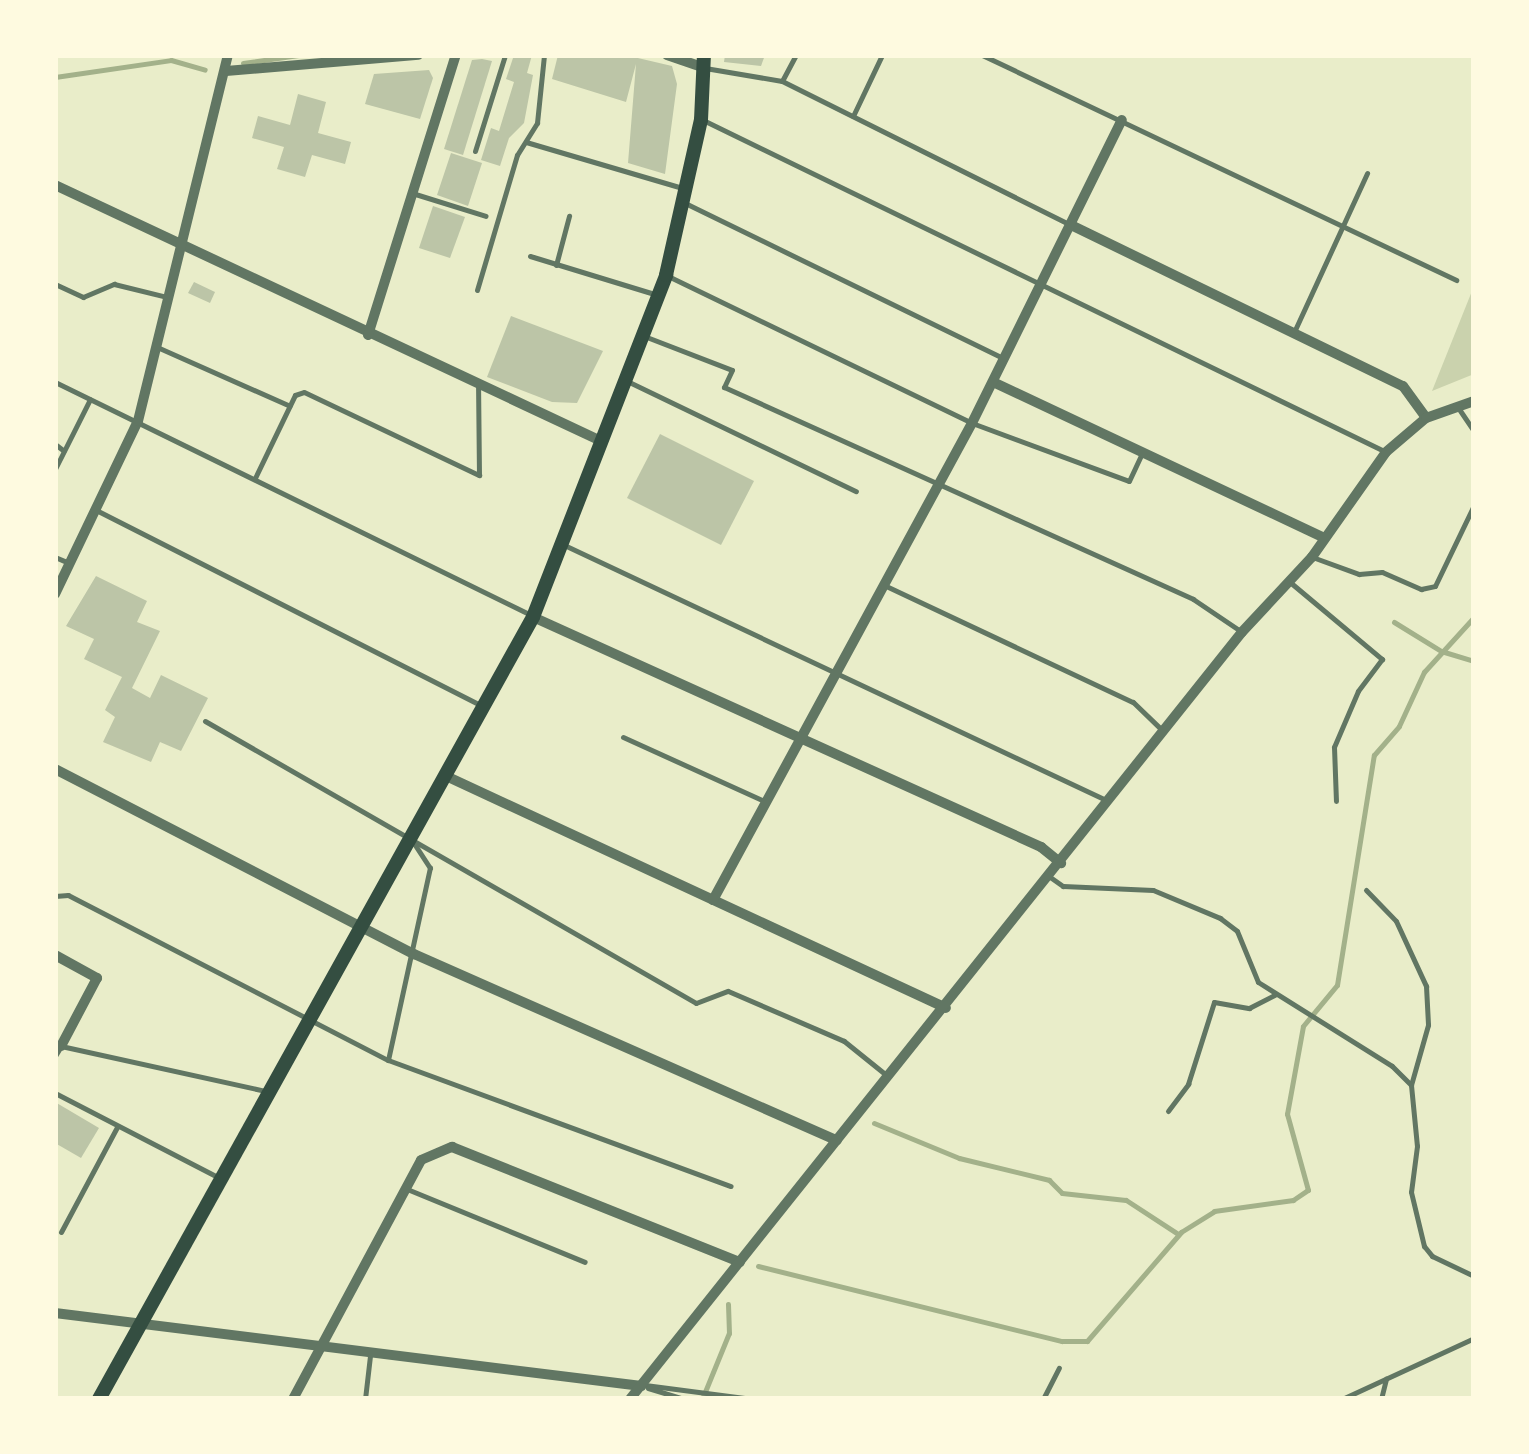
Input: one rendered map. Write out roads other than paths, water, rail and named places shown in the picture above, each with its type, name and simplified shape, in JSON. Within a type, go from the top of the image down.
[{"type":"main road","points":[[98,1399],[266,1091],[310,1024],[446,776],[488,708],[533,617],[666,275],[688,197],[702,120],[703,61]]},
{"type":"street","points":[[55,594],[138,421],[228,55]]},
{"type":"street","points":[[226,72],[418,55]]},
{"type":"street","points":[[368,335],[456,55]]},
{"type":"street","points":[[667,55],[703,61]]},
{"type":"street","points":[[713,900],[1006,359],[1122,120]]},
{"type":"street","points":[[55,185],[601,441]]},
{"type":"street","points":[[1071,226],[1404,386],[1426,418]]},
{"type":"street","points":[[993,382],[1322,538]]},
{"type":"street","points":[[630,1399],[837,1141],[885,1074],[946,1008],[1242,632],[1312,558],[1322,538],[1386,452],[1426,418],[1474,401]]},
{"type":"street","points":[[533,617],[1041,847],[1061,863]]},
{"type":"street","points":[[55,769],[414,954],[837,1141]]},
{"type":"street","points":[[446,776],[946,1008]]},
{"type":"street","points":[[55,955],[96,978],[58,1051]]},
{"type":"street","points":[[294,1399],[421,1160],[452,1147],[740,1262]]},
{"type":"street","points":[[55,1312],[321,1350],[643,1386]]},
{"type":"lane","points":[[475,151],[505,55]]},
{"type":"lane","points":[[477,290],[526,142],[537,123],[544,55]]},
{"type":"lane","points":[[782,80],[796,55]]},
{"type":"lane","points":[[853,116],[882,55]]},
{"type":"lane","points":[[982,55],[1456,280]]},
{"type":"lane","points":[[703,61],[782,80],[1071,226]]},
{"type":"lane","points":[[702,120],[1386,452]]},
{"type":"lane","points":[[526,142],[688,197],[1006,359]]},
{"type":"lane","points":[[1294,332],[1366,173]]},
{"type":"lane","points":[[410,193],[486,216]]},
{"type":"lane","points":[[556,265],[569,216]]},
{"type":"lane","points":[[530,256],[657,294]]},
{"type":"lane","points":[[666,275],[972,423],[1129,481],[1141,454]]},
{"type":"lane","points":[[55,284],[82,297],[114,284],[167,297]]},
{"type":"lane","points":[[642,334],[732,370],[724,387],[937,487],[1193,599],[1242,632]]},
{"type":"lane","points":[[158,347],[290,406]]},
{"type":"lane","points":[[624,379],[856,491]]},
{"type":"lane","points":[[55,382],[533,617]]},
{"type":"lane","points":[[255,479],[290,406],[304,392],[479,475],[478,384]]},
{"type":"lane","points":[[55,469],[90,399]]},
{"type":"lane","points":[[1458,407],[1474,431]]},
{"type":"lane","points":[[55,444],[64,450]]},
{"type":"lane","points":[[1312,558],[1359,574],[1382,572],[1421,589],[1434,586],[1474,505]]},
{"type":"lane","points":[[96,510],[488,708]]},
{"type":"lane","points":[[559,542],[833,676],[1108,801]]},
{"type":"lane","points":[[55,557],[70,564]]},
{"type":"lane","points":[[1291,582],[1382,659],[1358,691],[1334,747],[1336,802]]},
{"type":"lane","points":[[886,586],[1133,702],[1164,731]]},
{"type":"lane","points":[[205,721],[696,1003],[728,991],[844,1041],[885,1074]]},
{"type":"lane","points":[[622,738],[766,802]]},
{"type":"lane","points":[[388,1060],[430,868],[413,841]]},
{"type":"lane","points":[[1050,878],[1063,886],[1153,890],[1220,918],[1237,931],[1258,982],[1322,1018],[1411,1084]]},
{"type":"lane","points":[[1366,890],[1396,921],[1426,986],[1428,1025],[1411,1084],[1416,1146],[1410,1192],[1420,1233],[1432,1256],[1474,1276]]},
{"type":"lane","points":[[55,896],[68,895],[310,1024],[388,1060],[731,1186]]},
{"type":"lane","points":[[1168,1111],[1188,1084],[1214,1002],[1249,1008],[1275,995]]},
{"type":"lane","points":[[58,1051],[266,1091]]},
{"type":"lane","points":[[55,1093],[218,1177]]},
{"type":"lane","points":[[61,1232],[117,1127]]},
{"type":"lane","points":[[405,1188],[585,1262]]},
{"type":"lane","points":[[1342,1399],[1474,1338]]},
{"type":"lane","points":[[365,1399],[370,1356]]},
{"type":"lane","points":[[1043,1399],[1059,1368]]},
{"type":"lane","points":[[1381,1399],[1386,1379]]},
{"type":"lane","points":[[643,1386],[686,1399]]},
{"type":"lane","points":[[643,1386],[752,1399]]},
{"type":"waterway","points":[[243,63],[298,55]]},
{"type":"waterway","points":[[55,77],[171,60],[205,70]]},
{"type":"waterway","points":[[758,1266],[1062,1341],[1087,1341],[1181,1232],[1214,1211],[1293,1200],[1308,1190],[1287,1114],[1303,1026],[1337,985],[1374,755],[1399,726],[1424,672],[1474,617]]},
{"type":"waterway","points":[[1394,622],[1441,651],[1474,661]]},
{"type":"waterway","points":[[874,1123],[959,1158],[1049,1180],[1062,1193],[1126,1200],[1178,1234]]},
{"type":"waterway","points":[[702,1399],[729,1333],[728,1304]]}]
